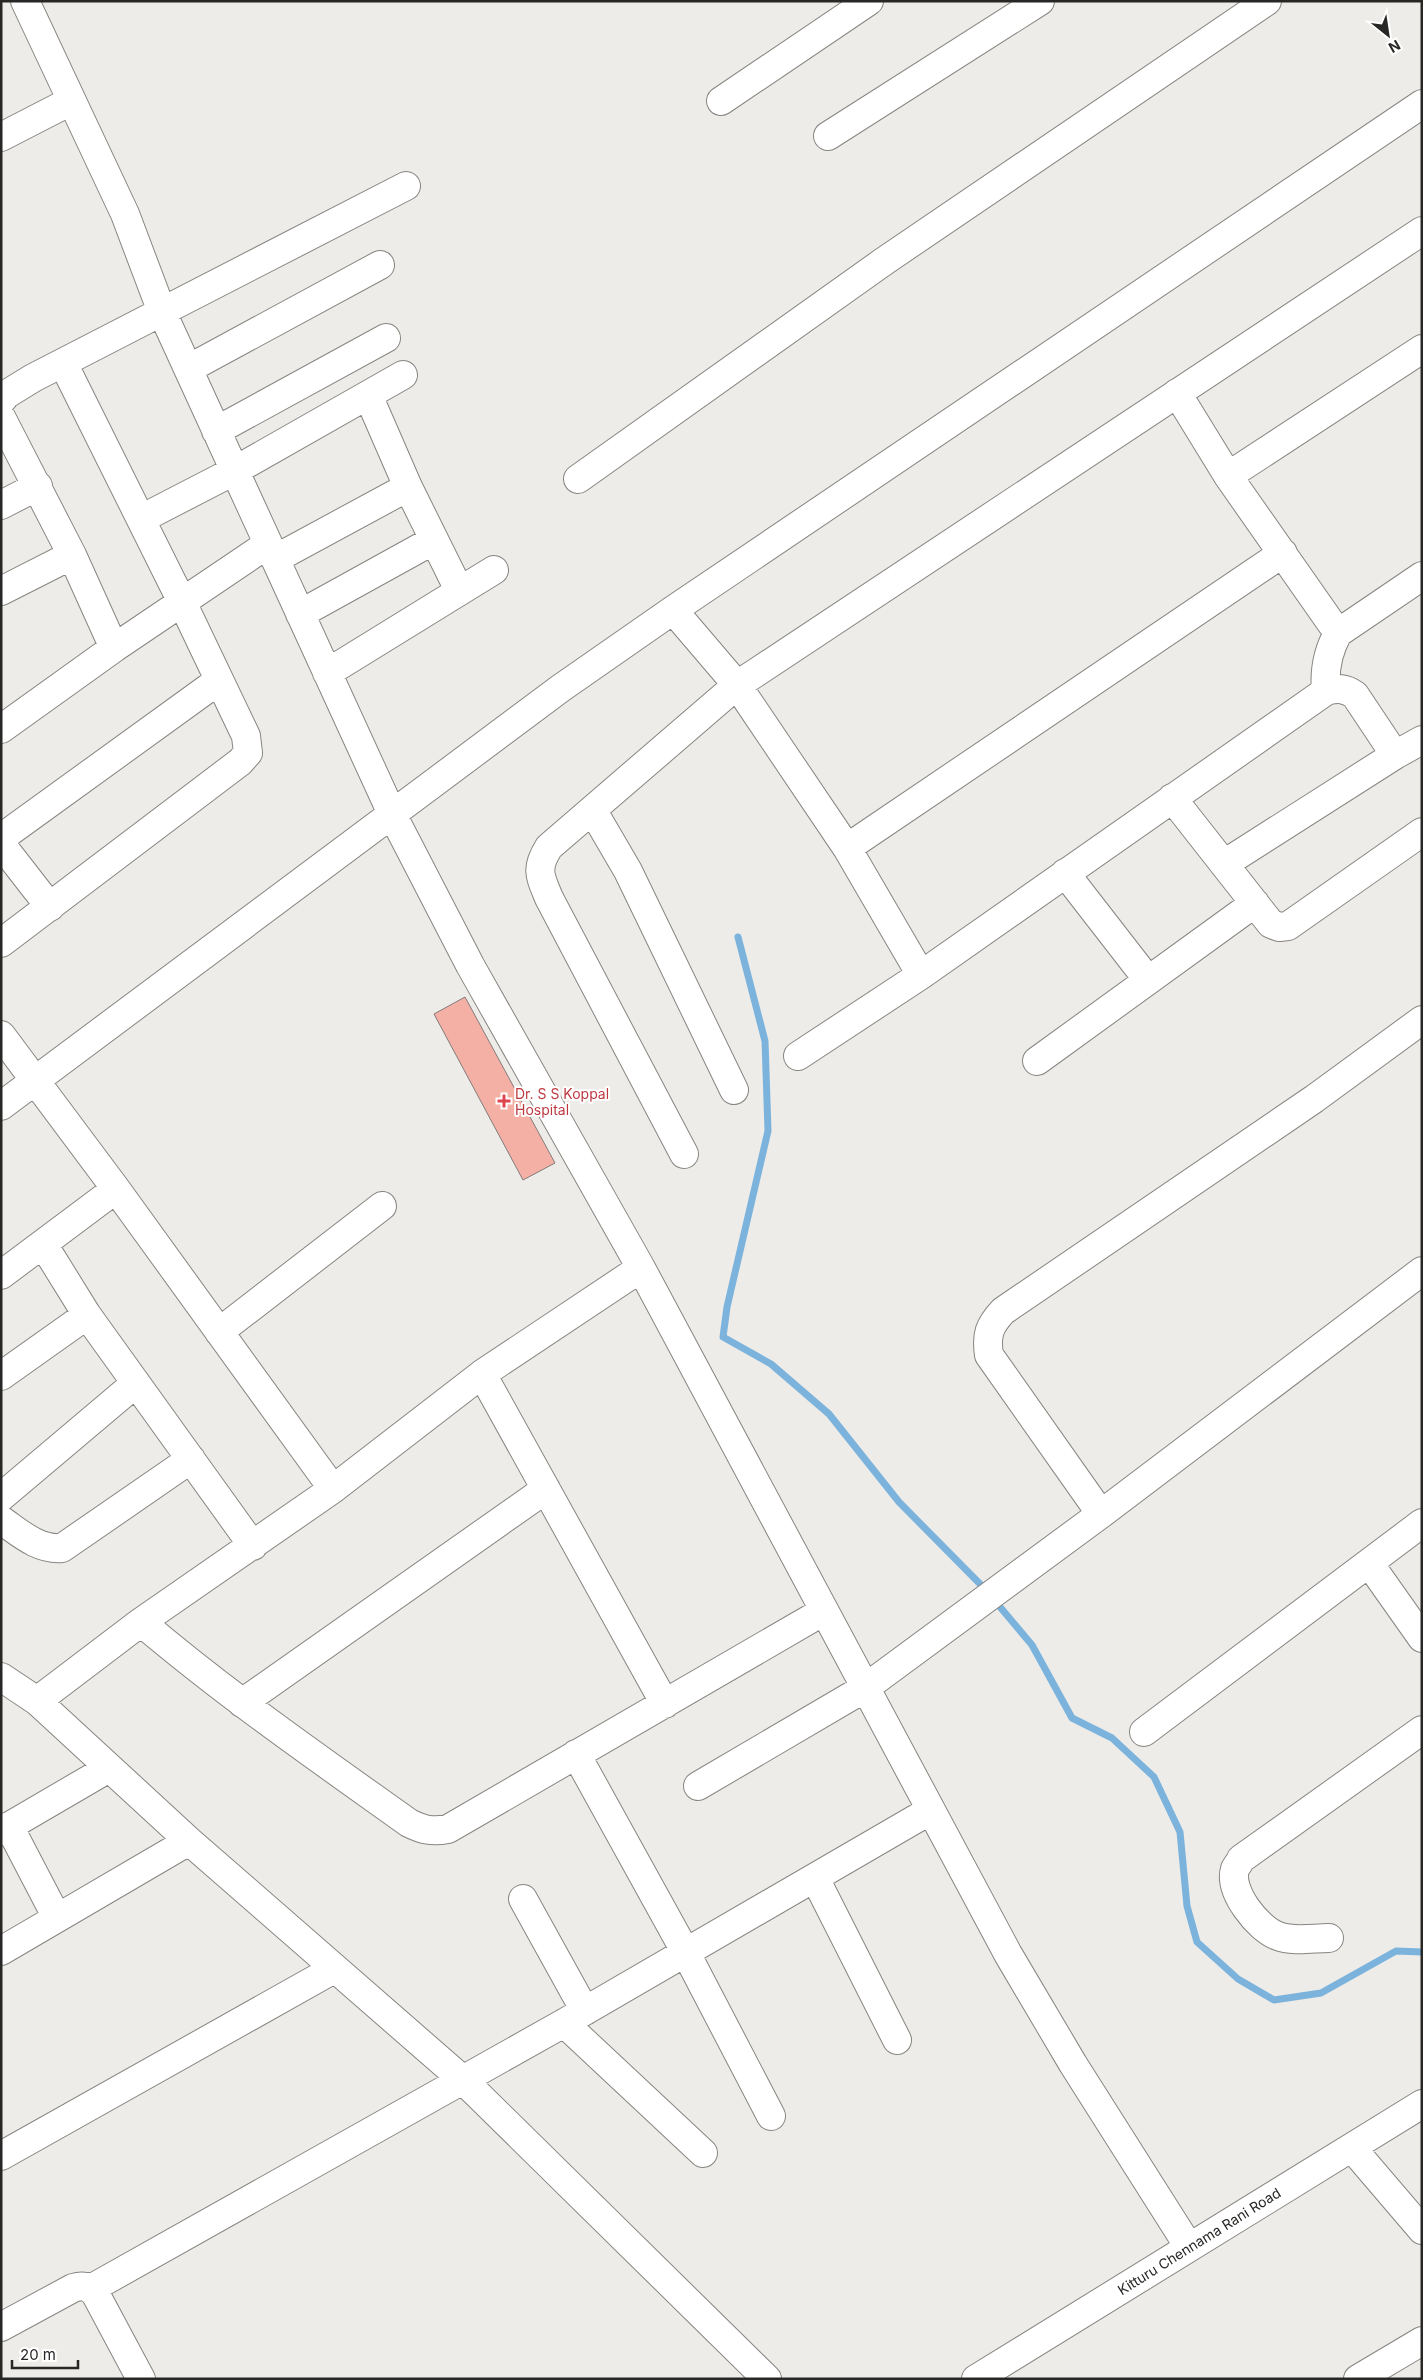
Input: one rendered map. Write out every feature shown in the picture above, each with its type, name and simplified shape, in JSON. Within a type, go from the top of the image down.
[{"type":"street","points":[[25,1],[125,214],[162,312],[393,816],[470,965],[641,1268],[1008,1954],[1073,2064],[1189,2247]]},
{"type":"street","points":[[721,101],[869,1]]},
{"type":"street","points":[[828,136],[1040,1]]},
{"type":"street","points":[[578,479],[882,262],[1267,1]]},
{"type":"street","points":[[1,137],[72,101]]},
{"type":"street","points":[[1,1106],[393,816],[561,688],[673,610],[1422,104]]},
{"type":"street","points":[[1,402],[7,394],[63,363],[406,186]]},
{"type":"street","points":[[684,1154],[549,898],[540,875],[540,861],[549,847],[738,685],[1422,231]]},
{"type":"street","points":[[188,369],[380,265]]},
{"type":"street","points":[[216,431],[386,338]]},
{"type":"street","points":[[1228,476],[1422,349]]},
{"type":"street","points":[[1,943],[240,762],[248,753],[246,736],[182,602],[63,363]]},
{"type":"street","points":[[141,519],[234,471],[403,376]]},
{"type":"street","points":[[1177,393],[1228,476],[1338,633]]},
{"type":"street","points":[[368,395],[408,486],[459,590]]},
{"type":"street","points":[[1,417],[72,555],[114,648]]},
{"type":"street","points":[[1,504],[38,486]]},
{"type":"street","points":[[1,729],[182,602],[272,552],[408,486]]},
{"type":"street","points":[[300,614],[434,540]]},
{"type":"street","points":[[847,848],[1283,553]]},
{"type":"street","points":[[1,591],[72,555]]},
{"type":"street","points":[[327,673],[494,570]]},
{"type":"street","points":[[1326,691],[1325,674],[1328,659],[1332,644],[1338,633],[1422,576]]},
{"type":"street","points":[[673,610],[738,685],[847,848],[921,975]]},
{"type":"street","points":[[1,838],[218,680]]},
{"type":"street","points":[[798,1056],[921,975],[1326,691],[1337,688],[1347,690],[1355,695],[1395,755]]},
{"type":"street","points":[[1224,864],[1395,755],[1421,743]]},
{"type":"street","points":[[1172,798],[1271,924],[1279,927],[1288,926],[1422,832]]},
{"type":"street","points":[[593,811],[628,871],[734,1090]]},
{"type":"street","points":[[1,844],[50,907]]},
{"type":"street","points":[[1066,873],[1148,980]]},
{"type":"street","points":[[1037,1061],[1255,903]]},
{"type":"street","points":[[1101,1514],[988,1355],[986,1336],[992,1322],[1002,1311],[1314,1099],[1422,1020]]},
{"type":"street","points":[[1,1036],[116,1189],[332,1489]]},
{"type":"street","points":[[1,1275],[116,1189]]},
{"type":"street","points":[[219,1332],[382,1206]]},
{"type":"street","points":[[42,1244],[87,1315],[253,1546]]},
{"type":"street","points":[[37,1701],[141,1622],[253,1546],[332,1489],[482,1374],[641,1268]]},
{"type":"street","points":[[698,1786],[866,1688],[1101,1514],[1422,1271]]},
{"type":"street","points":[[1,1376],[87,1315]]},
{"type":"street","points":[[482,1374],[664,1704]]},
{"type":"street","points":[[1,1497],[136,1383]]},
{"type":"street","points":[[1,1520],[41,1546],[49,1549],[62,1548],[190,1459]]},
{"type":"street","points":[[242,1703],[546,1489]]},
{"type":"street","points":[[1144,1732],[1422,1523]]},
{"type":"street","points":[[1369,1563],[1422,1638]]},
{"type":"street","points":[[141,1622],[200,1672],[409,1823],[422,1830],[434,1832],[448,1829],[824,1611]]},
{"type":"street","points":[[1,1677],[37,1701],[189,1841],[464,2080],[767,2379]]},
{"type":"street","points":[[1329,1938],[1295,1939],[1279,1936],[1265,1929],[1251,1914],[1241,1898],[1235,1884],[1235,1870],[1241,1859],[1422,1730]]},
{"type":"street","points":[[576,1754],[686,1953],[771,2116]]},
{"type":"street","points":[[58,1918],[5,1829],[109,1768]]},
{"type":"street","points":[[1,2327],[73,2288],[94,2286],[464,2080],[931,1810]]},
{"type":"street","points":[[1,1951],[189,1841]]},
{"type":"street","points":[[815,1878],[897,2040]]},
{"type":"street","points":[[523,1899],[574,2017],[703,2153]]},
{"type":"street","points":[[1,2156],[334,1969]]},
{"type":"street","name":"Kitturu Chennama Rani Road","points":[[976,2379],[1352,2148],[1418,2113]]},
{"type":"street","points":[[1352,2148],[1422,2230]]},
{"type":"street","points":[[89,2287],[95,2293],[142,2379]]},
{"type":"street","points":[[1358,2379],[1422,2341]]},
{"type":"building","points":[[465,997],[555,1163],[523,1180],[434,1014]]},
{"type":"waterway","points":[[738,937],[765,1041],[768,1131],[727,1307],[723,1337],[771,1364],[829,1414],[899,1502],[986,1590]]},
{"type":"waterway","points":[[995,1601],[1032,1645],[1072,1718],[1112,1738],[1154,1777],[1180,1832],[1187,1906],[1197,1942],[1238,1979],[1274,2000],[1321,1993],[1396,1951],[1422,1952]]},
{"type":"place","name":"Dr. S S Koppal Hospital","points":[[504,1101]]}]
